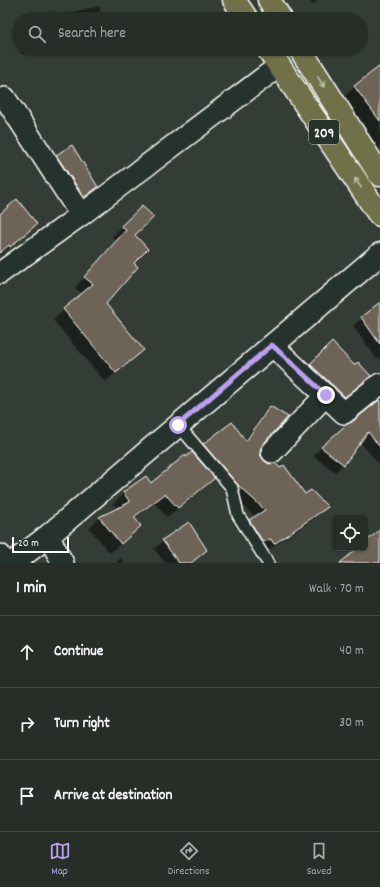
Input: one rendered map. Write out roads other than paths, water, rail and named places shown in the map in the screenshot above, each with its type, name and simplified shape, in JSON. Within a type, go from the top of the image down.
[{"type":"highway","points":[[234,0],[242,12]]},
{"type":"highway","points":[[269,0],[277,12]]},
{"type":"highway","name":"209","points":[[304,56],[380,175]]},
{"type":"highway","name":"209","points":[[274,57],[380,215]]},
{"type":"street","points":[[0,273],[81,215],[274,57]]},
{"type":"street","points":[[5,98],[81,215]]},
{"type":"street","points":[[13,563],[48,536],[380,254]]},
{"type":"street","points":[[272,345],[344,413],[380,384]]},
{"type":"street","points":[[272,452],[326,395]]},
{"type":"street","points":[[48,536],[63,563]]},
{"type":"street","points":[[0,556],[4,563]]},
{"type":"lane","points":[[178,425],[232,488],[238,515],[268,563]]}]
